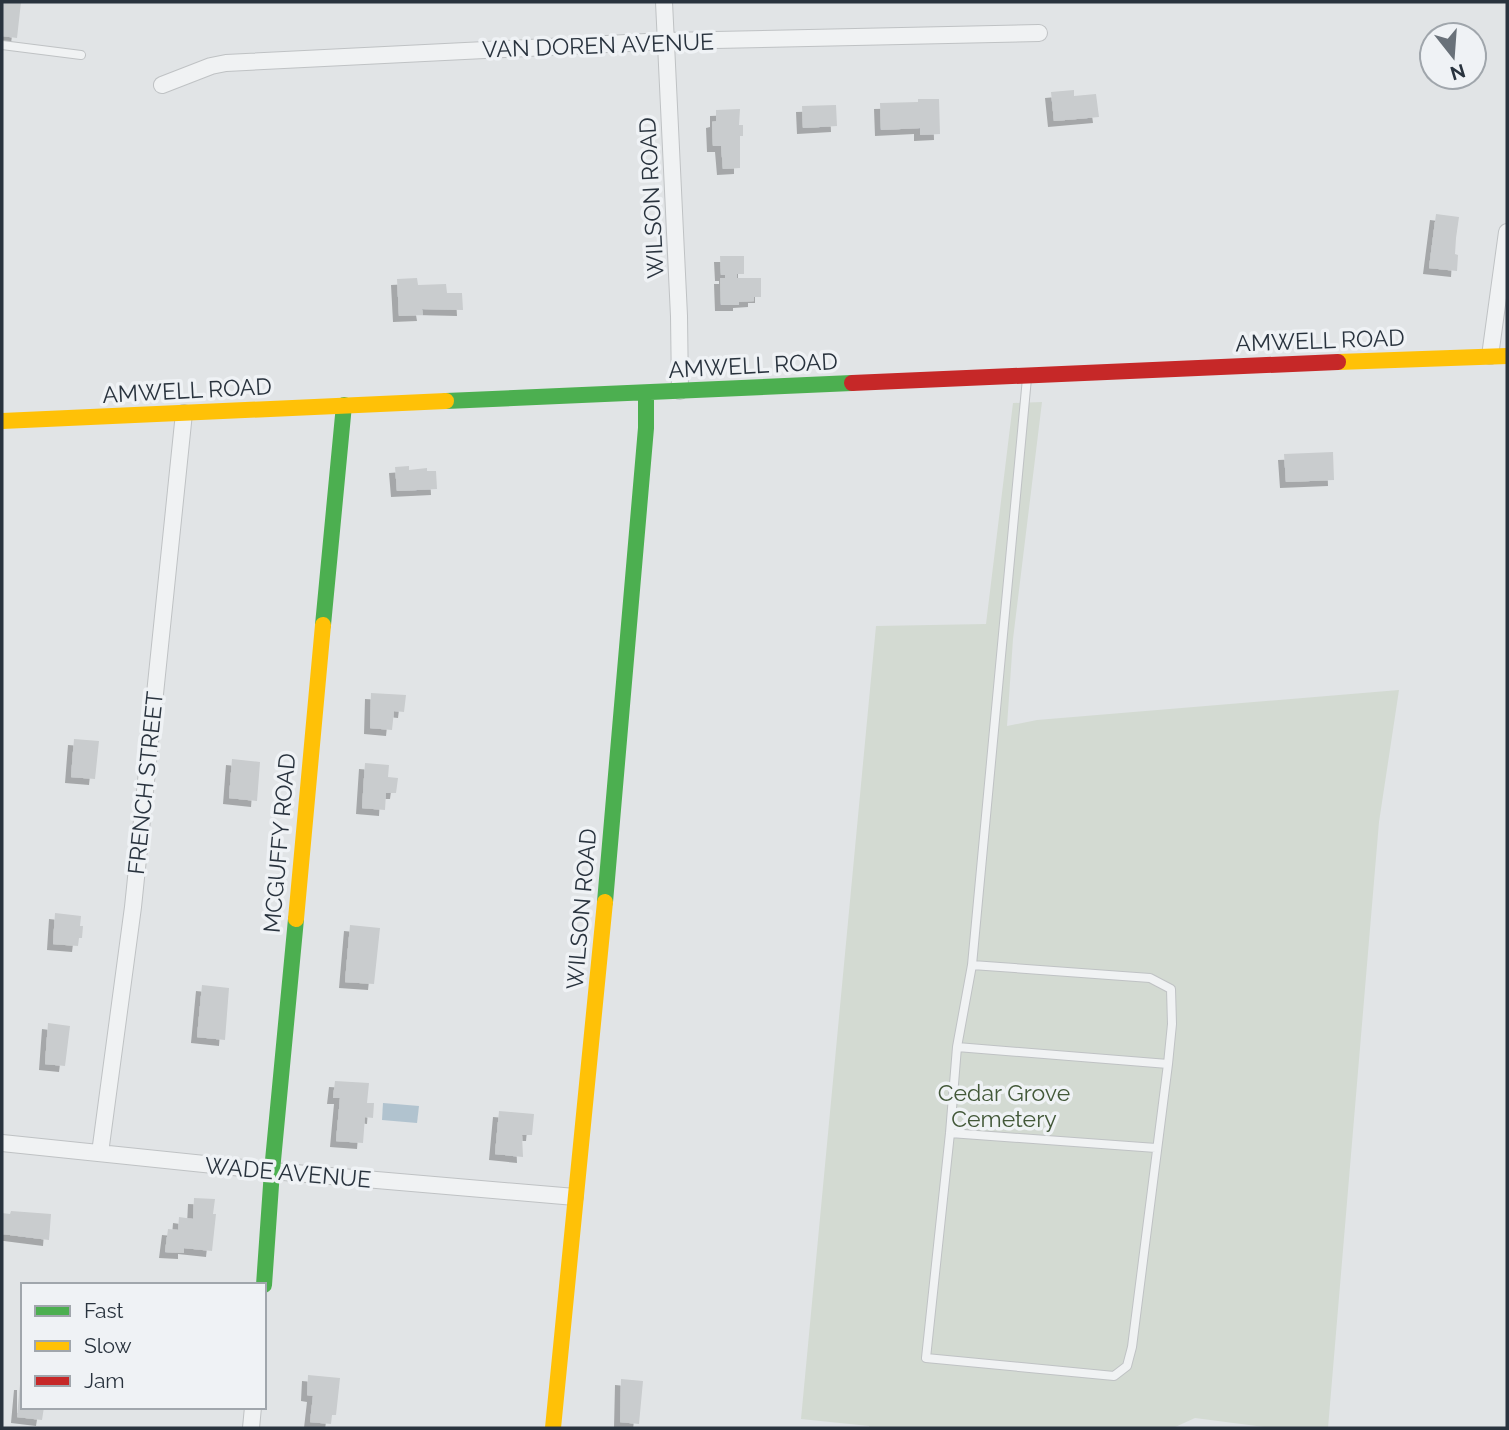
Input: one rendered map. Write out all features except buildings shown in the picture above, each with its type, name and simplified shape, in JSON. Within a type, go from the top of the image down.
[{"type":"street","name":"WILSON ROAD","points":[[664,2],[680,391]]},
{"type":"street","name":"VAN DOREN AVENUE","points":[[162,85],[226,63],[666,41],[1039,33]]},
{"type":"street","points":[[1490,356],[1507,232]]},
{"type":"street","name":"AMWELL ROAD","points":[[2,421],[1507,356]]},
{"type":"street","name":"WILSON ROAD","points":[[553,1428],[602,935],[646,428],[646,393]]},
{"type":"street","name":"MCGUFFY ROAD","points":[[264,1283],[272,1171],[344,405]]},
{"type":"street","name":"FRENCH STREET","points":[[100,1153],[133,907],[184,412]]},
{"type":"street","name":"WADE AVENUE","points":[[2,1143],[272,1171],[575,1197]]},
{"type":"street","points":[[251,1428],[253,1409]]},
{"type":"lane","points":[[2,45],[81,55]]},
{"type":"lane","points":[[972,965],[1150,978],[1171,989],[1172,1024],[1168,1064],[1132,1347],[1127,1366],[1114,1376],[926,1358],[957,1046],[972,965],[1028,375]]},
{"type":"lane","points":[[957,1046],[1168,1064]]},
{"type":"lane","points":[[950,1133],[1156,1147]]},
{"type":"green space","name":"Cedar Grove Cemetery","points":[[1042,402],[1013,639],[1007,726],[1037,720],[1399,690],[1379,822],[1328,1428],[1272,1428],[1195,1418],[1173,1428],[869,1428],[801,1419],[876,626],[986,624],[1013,403]]},
{"type":"water","points":[[383,1103],[419,1106],[417,1123],[382,1120]]},
{"type":"traffic: fast","points":[[446,401],[852,383]]},
{"type":"traffic: fast","points":[[605,902],[646,428],[646,393]]},
{"type":"traffic: fast","points":[[323,625],[344,405]]},
{"type":"traffic: fast","points":[[264,1283],[296,919]]},
{"type":"traffic: slow","points":[[1338,362],[1507,356]]},
{"type":"traffic: slow","points":[[2,421],[446,401]]},
{"type":"traffic: slow","points":[[296,919],[323,625]]},
{"type":"traffic: slow","points":[[553,1428],[605,902]]},
{"type":"traffic: jam","points":[[852,383],[1338,362]]}]
